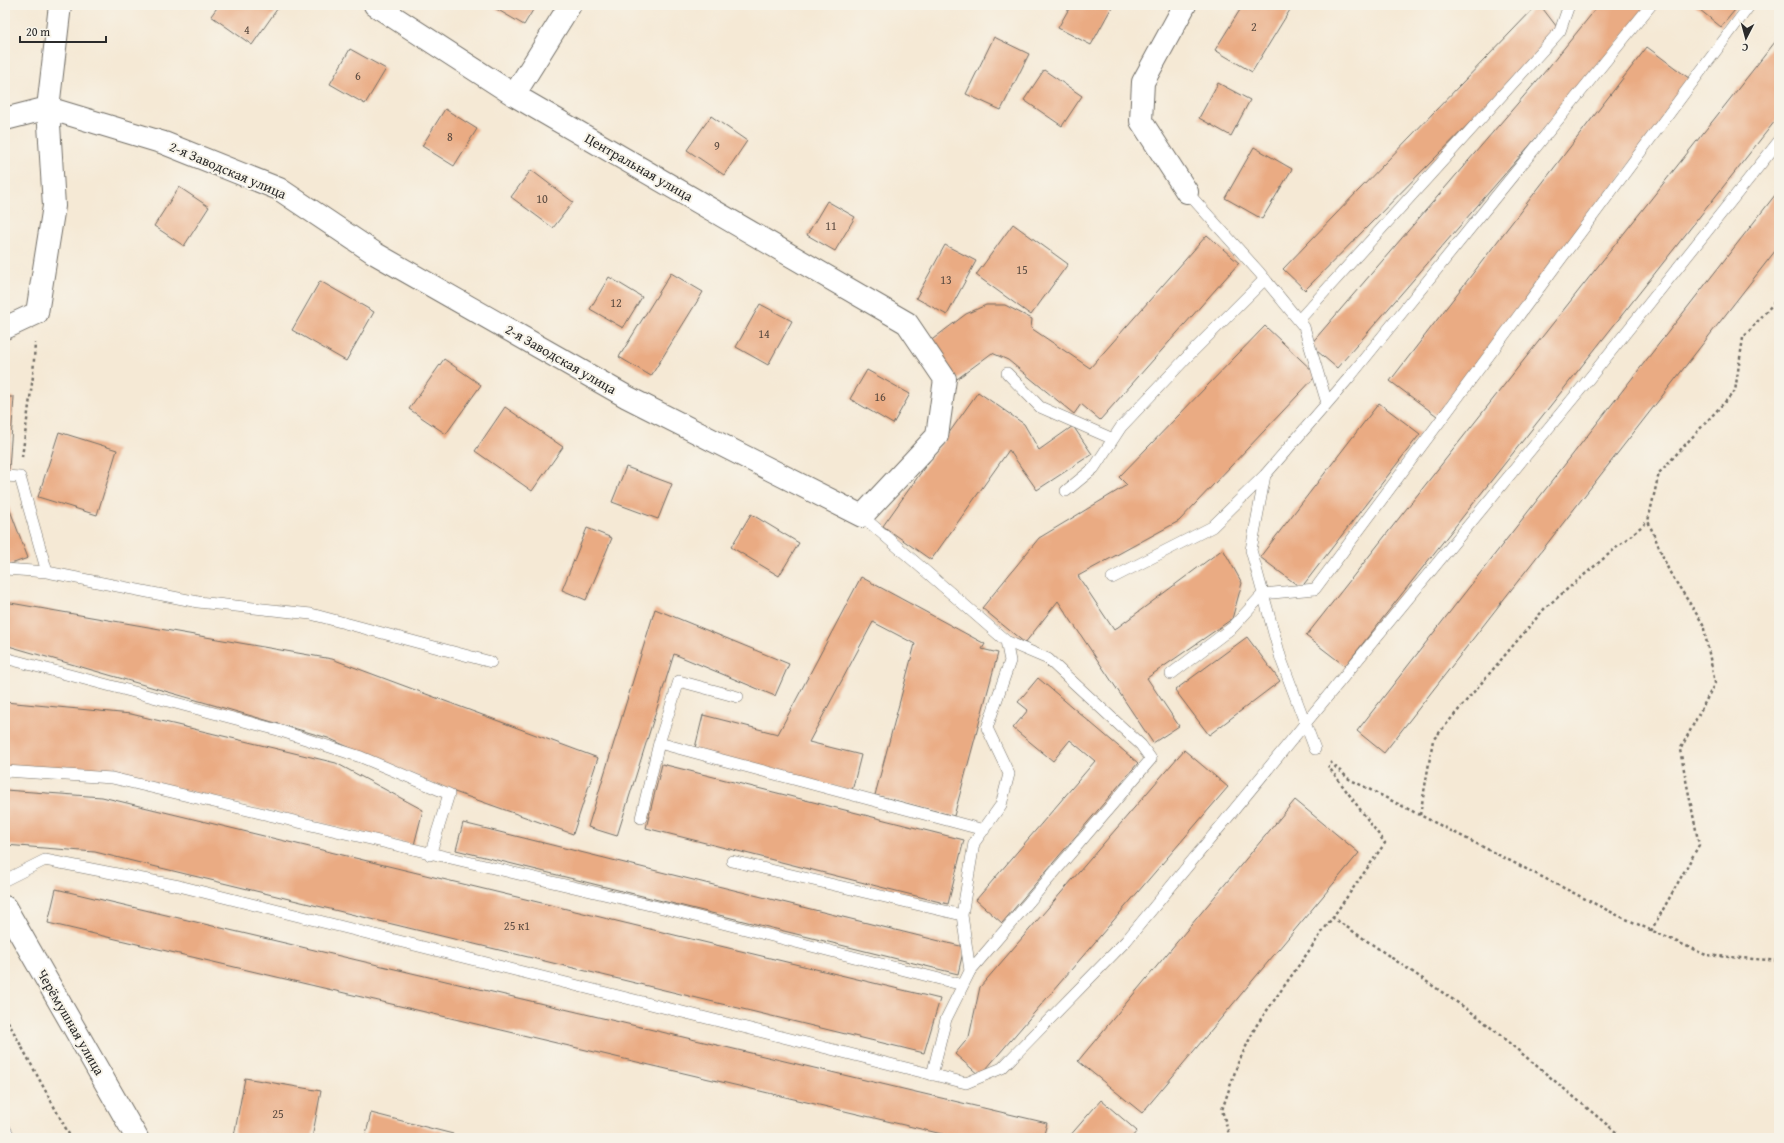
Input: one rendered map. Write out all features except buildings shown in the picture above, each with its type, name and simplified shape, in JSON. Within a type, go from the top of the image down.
[{"type":"street","points":[[5,328],[37,313],[54,206],[48,108],[60,5]]},
{"type":"street","name":"Центральная улица","points":[[375,5],[514,95],[907,322],[945,379],[937,436],[862,516]]},
{"type":"street","points":[[514,95],[570,5]]},
{"type":"street","points":[[1185,5],[1143,82],[1141,121],[1187,192]]},
{"type":"street","points":[[5,120],[48,108]]},
{"type":"street","name":"2-я Заводская улица","points":[[48,108],[164,143],[280,189],[376,254],[620,393],[862,516]]},
{"type":"street","name":"Черёмушная улица","points":[[5,907],[136,1138]]},
{"type":"lane","points":[[1299,320],[1560,31],[1569,5]]},
{"type":"lane","points":[[1112,578],[1212,527],[1265,475],[1327,403],[1651,5]]},
{"type":"lane","points":[[1171,674],[1233,627],[1263,594],[1315,589],[1750,5]]},
{"type":"lane","points":[[5,880],[45,860],[179,886],[966,1083],[1002,1068],[1126,941],[1578,392],[1779,141]]},
{"type":"lane","points":[[1187,192],[1304,326],[1327,403]]},
{"type":"lane","points":[[1066,491],[1094,468],[1122,427],[1188,356],[1264,279]]},
{"type":"lane","points":[[1007,373],[1040,407],[1113,439]]},
{"type":"lane","points":[[1265,475],[1251,550],[1281,659],[1315,749]]},
{"type":"lane","points":[[5,476],[20,477],[47,572]]},
{"type":"lane","points":[[862,516],[1006,641],[1048,659],[1141,744],[1150,759],[970,971],[946,1019],[932,1075]]},
{"type":"lane","points":[[5,569],[47,572],[198,602],[311,614],[491,662]]},
{"type":"lane","points":[[970,971],[962,915],[974,843],[1001,805],[1009,774],[987,728],[1010,661],[1006,641]]},
{"type":"lane","points":[[5,658],[278,730],[361,757],[449,794],[430,855]]},
{"type":"lane","points":[[641,818],[659,743],[679,681],[738,697]]},
{"type":"lane","points":[[659,743],[984,830]]},
{"type":"lane","points":[[5,771],[112,778],[430,855],[671,910],[963,985]]},
{"type":"lane","points":[[732,861],[962,915]]},
{"type":"lane","points":[[5,1129],[10,1138]]},
{"type":"path","points":[[1650,931],[1698,845],[1680,750],[1715,683],[1703,624],[1669,572],[1648,522],[1659,473],[1735,391],[1743,338],[1779,297]]},
{"type":"path","points":[[20,477],[33,376],[37,313]]},
{"type":"path","points":[[1420,816],[1433,740],[1545,608],[1648,522]]},
{"type":"path","points":[[1315,749],[1349,780],[1650,931],[1706,955],[1779,962]]},
{"type":"path","points":[[1230,1138],[1222,1110],[1238,1063],[1256,1026],[1385,843],[1315,749]]},
{"type":"path","points":[[1332,917],[1477,1016],[1623,1138]]},
{"type":"path","points":[[5,1016],[71,1138]]}]
